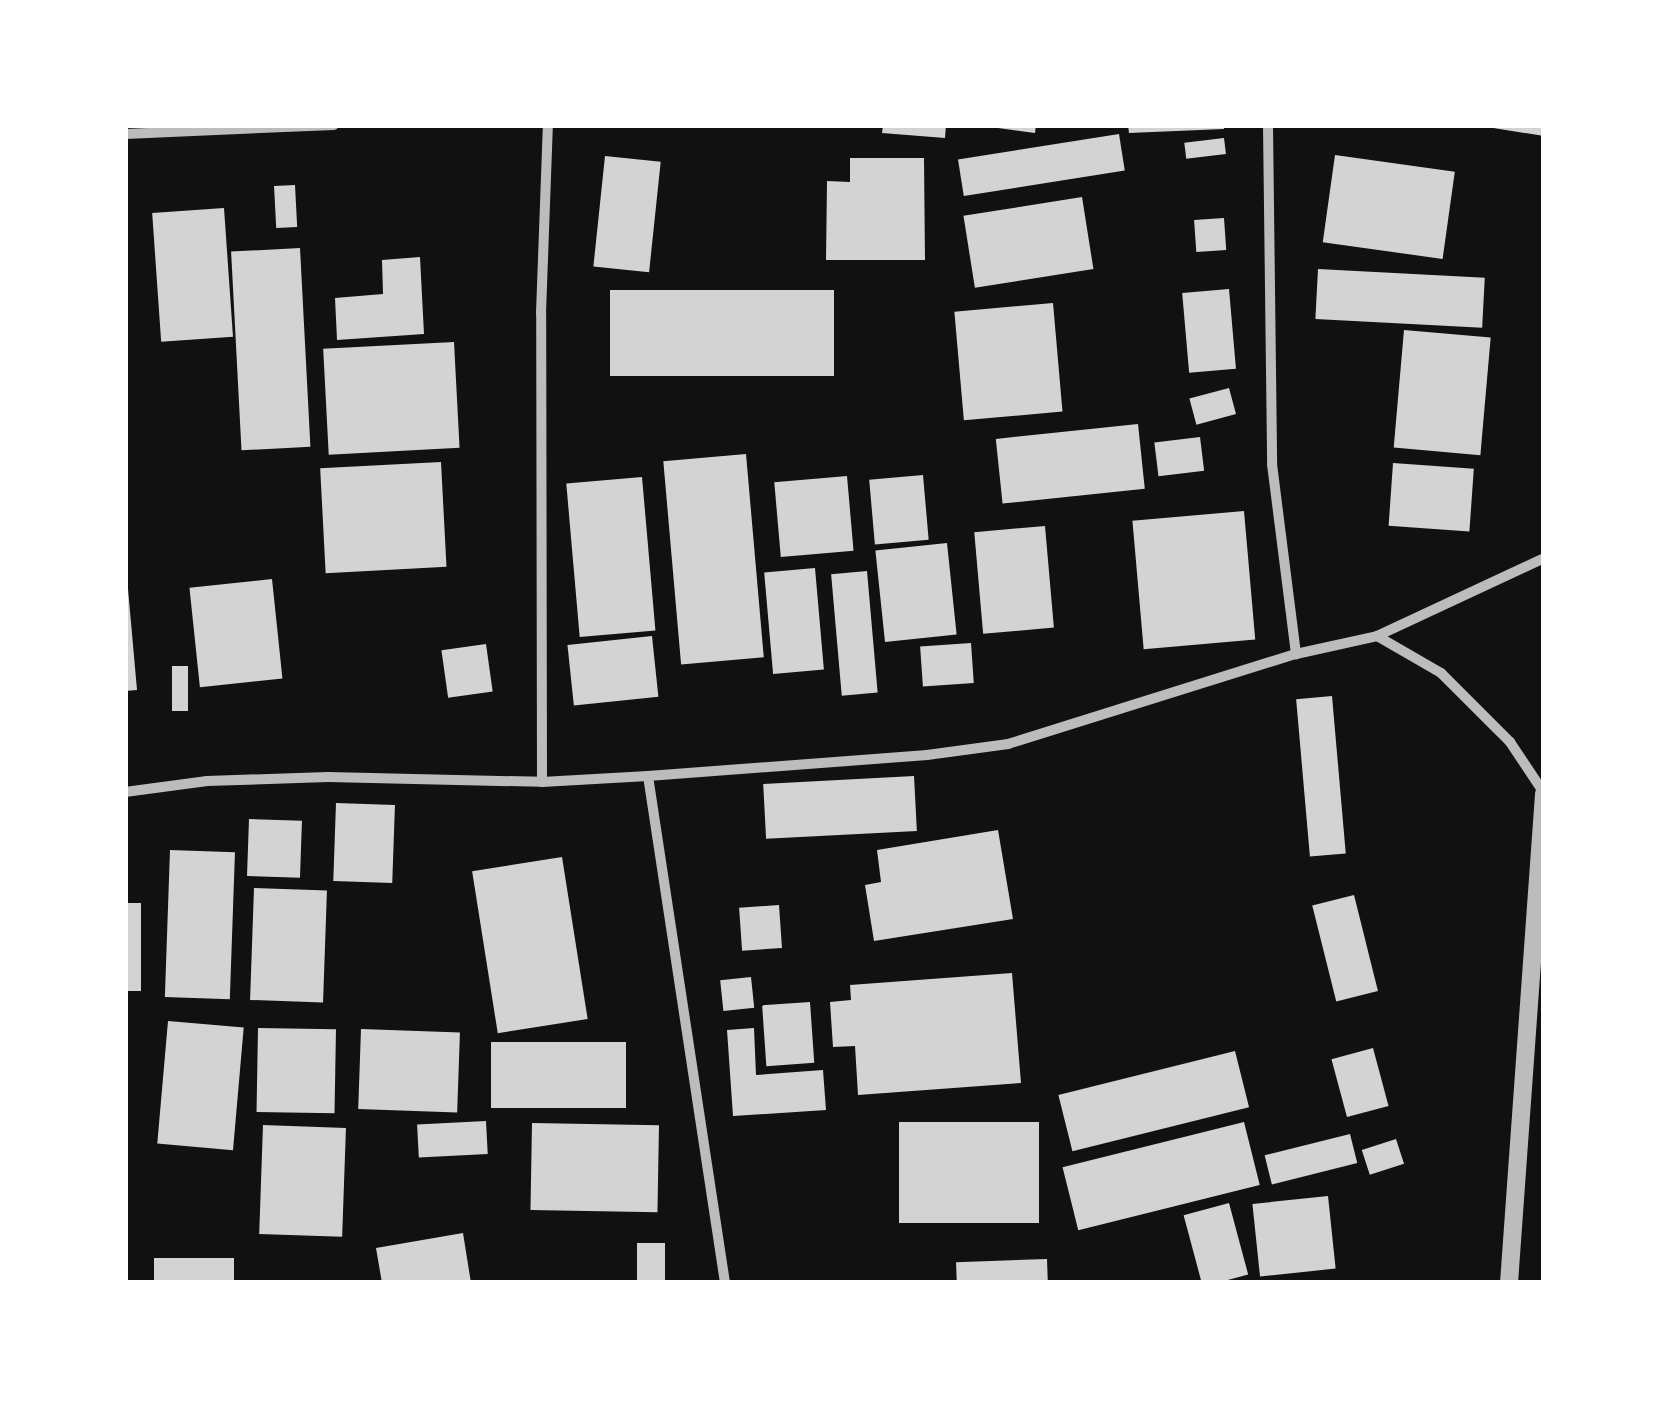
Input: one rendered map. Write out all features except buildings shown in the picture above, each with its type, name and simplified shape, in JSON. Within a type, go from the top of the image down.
[{"type":"street","points":[[125,134],[334,125]]},
{"type":"street","points":[[542,782],[541,313],[548,125]]},
{"type":"street","points":[[1268,125],[1272,464],[1296,654]]},
{"type":"street","points":[[125,792],[207,782],[328,778],[542,782],[927,756],[1008,744],[1296,654],[1378,636],[1544,558]]},
{"type":"street","points":[[1378,636],[1441,673],[1510,742],[1544,793],[1510,1283]]},
{"type":"street","points":[[648,776],[725,1283]]}]
